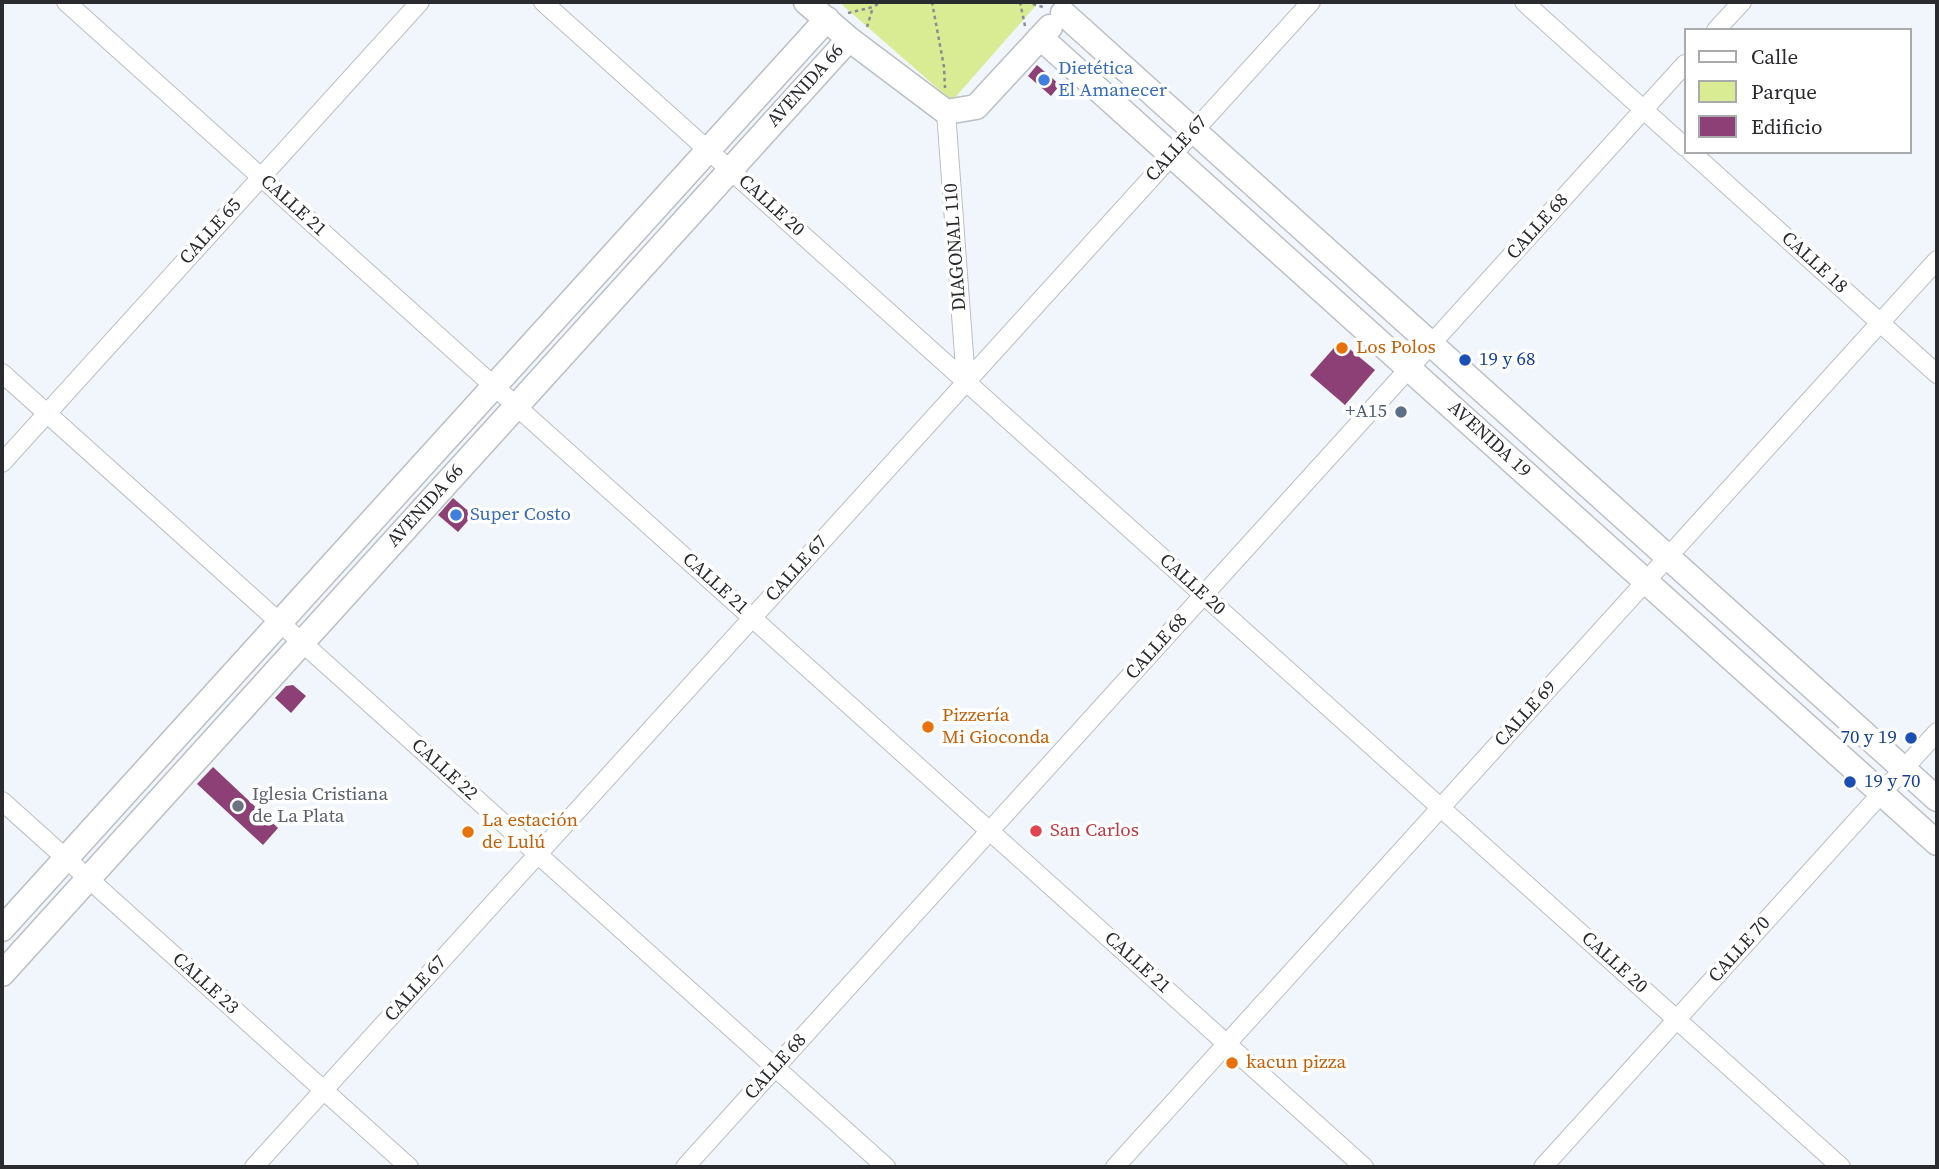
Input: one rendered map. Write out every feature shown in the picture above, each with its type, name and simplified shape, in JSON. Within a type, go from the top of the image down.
[{"type":"main road","points":[[806,2],[849,39],[946,112],[975,107],[1067,7]]},
{"type":"main road","name":"AVENIDA 19","points":[[1067,7],[1194,131],[1937,799]]},
{"type":"main road","name":"AVENIDA 66","points":[[2,929],[827,19]]},
{"type":"main road","name":"AVENIDA 19","points":[[1041,37],[1937,843]]},
{"type":"main road","name":"AVENIDA 66","points":[[2,974],[849,39]]},
{"type":"street","name":"CALLE 21","points":[[66,2],[1364,1167]]},
{"type":"street","name":"CALLE 65","points":[[2,463],[420,2]]},
{"type":"street","name":"CALLE 20","points":[[543,2],[1841,1167]]},
{"type":"street","name":"CALLE 67","points":[[254,1167],[1311,2]]},
{"type":"street","points":[[1524,2],[1684,146]]},
{"type":"street","points":[[1718,28],[1742,2]]},
{"type":"street","name":"CALLE 68","points":[[685,1167],[1684,65]]},
{"type":"street","name":"DIAGONAL 110","points":[[946,112],[967,382]]},
{"type":"street","name":"CALLE 18","points":[[1693,154],[1937,374]]},
{"type":"street","name":"CALLE 69","points":[[1115,1167],[1937,260]]},
{"type":"street","name":"CALLE 22","points":[[2,373],[886,1167]]},
{"type":"street","name":"CALLE 70","points":[[1543,1167],[1937,733]]},
{"type":"street","name":"CALLE 23","points":[[2,801],[409,1167]]},
{"type":"path","points":[[827,19],[873,7],[881,2]]},
{"type":"path","points":[[932,2],[944,67],[946,112]]},
{"type":"green space","points":[[839,2],[1039,2],[952,101]]},
{"type":"building","name":"Dietética El Amanecer","points":[[1037,65],[1060,85],[1051,96],[1028,76]]},
{"type":"building","points":[[1340,341],[1375,370],[1345,405],[1310,375]]},
{"type":"building","name":"Super Costo","points":[[453,498],[473,515],[458,532],[438,515]]},
{"type":"building","points":[[293,685],[306,696],[291,713],[275,698],[286,686]]},
{"type":"building","name":"Iglesia Cristiana de La Plata","points":[[213,767],[278,828],[263,845],[197,784]]},
{"type":"place","name":"Dietética El Amanecer","points":[[1044,80]]},
{"type":"place","name":"Los Polos","points":[[1342,348]]},
{"type":"place","name":"19 y 68","points":[[1465,360]]},
{"type":"place","name":"+A15","points":[[1401,412]]},
{"type":"place","name":"Super Costo","points":[[456,515]]},
{"type":"place","name":"Pizzería Mi Gioconda","points":[[928,727]]},
{"type":"place","name":"70 y 19","points":[[1911,738]]},
{"type":"place","name":"19 y 70","points":[[1850,782]]},
{"type":"place","name":"Iglesia Cristiana de La Plata","points":[[238,806]]},
{"type":"place","name":"San Carlos","points":[[1036,831]]},
{"type":"place","name":"La estación de Lulú","points":[[468,832]]},
{"type":"place","name":"kacun pizza","points":[[1232,1063]]}]
